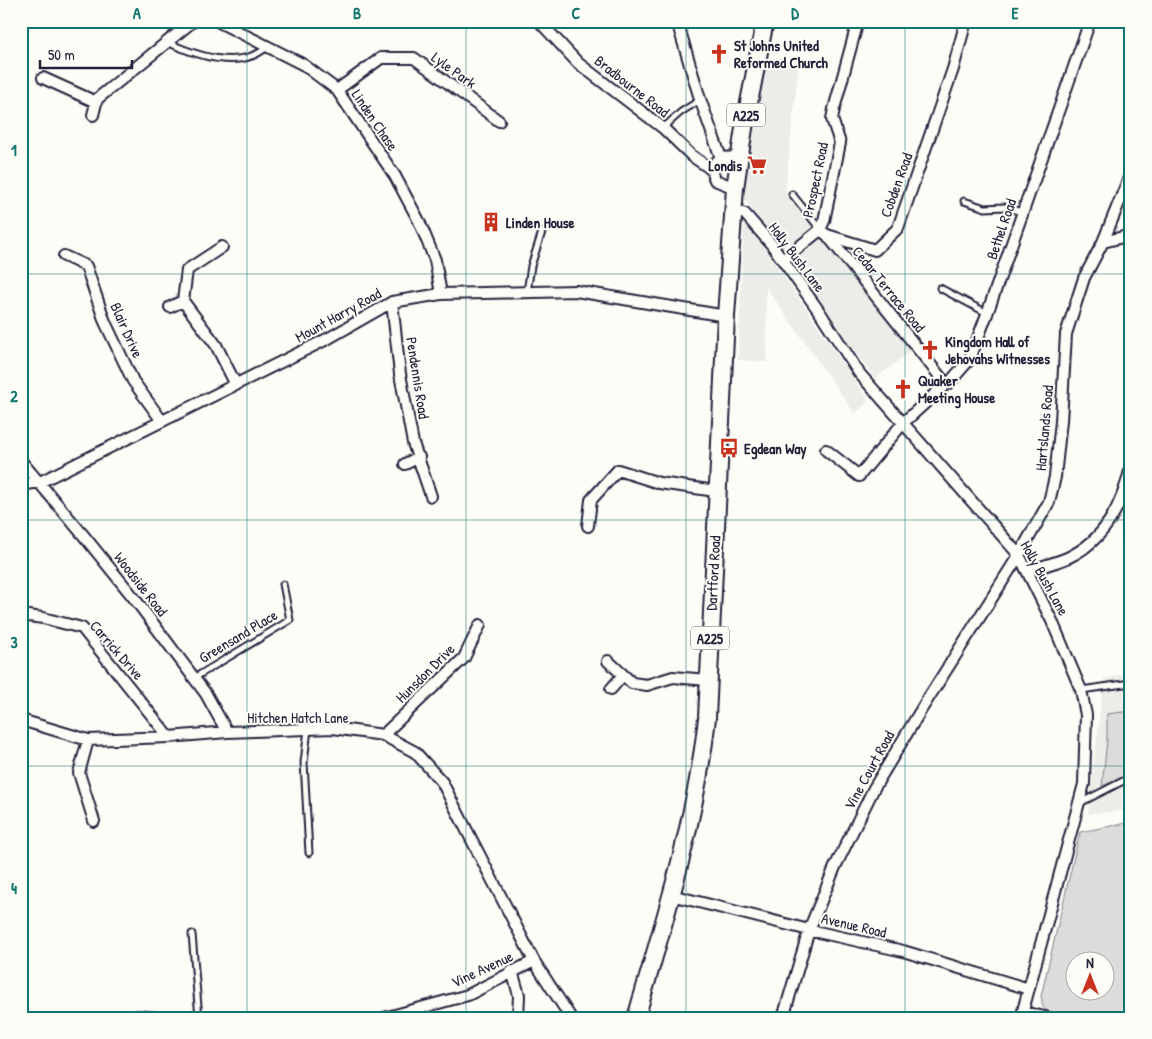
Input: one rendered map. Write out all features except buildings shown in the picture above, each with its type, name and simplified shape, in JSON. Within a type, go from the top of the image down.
[{"type":"main road","name":"A225","points":[[734,210],[735,188],[745,120],[765,21]]},
{"type":"main road","name":"Dartford Road","points":[[636,1018],[671,895],[702,762],[707,718],[716,491],[734,210]]},
{"type":"street","points":[[93,115],[97,99],[193,21]]},
{"type":"street","name":"Linden Chase","points":[[217,21],[304,65],[337,90],[395,176],[420,220],[435,260],[441,294]]},
{"type":"street","name":"Bradbourne Road","points":[[539,21],[578,63],[663,128],[692,156],[711,169],[715,180],[735,188]]},
{"type":"street","points":[[677,21],[700,99],[721,158]]},
{"type":"street","name":"Prospect Road","points":[[824,232],[824,221],[840,143],[832,119],[858,21]]},
{"type":"street","name":"Cobden Road","points":[[824,232],[875,250],[898,228],[953,69],[966,21]]},
{"type":"street","name":"Bethel Road","points":[[826,450],[859,476],[903,423],[949,383],[970,359],[1090,21]]},
{"type":"street","name":"Lyle Park","points":[[337,90],[381,58],[414,58],[499,121]]},
{"type":"street","points":[[42,78],[96,102]]},
{"type":"street","points":[[711,169],[715,162],[721,158],[740,157]]},
{"type":"street","name":"Hartslands Road","points":[[1020,555],[1049,502],[1055,477],[1061,422],[1066,334],[1084,278],[1103,242],[1131,174]]},
{"type":"street","name":"Holly Bush Lane","points":[[734,210],[745,214],[782,260],[821,314],[859,373],[1020,555],[1052,622],[1081,690],[1086,715],[1084,784],[1022,1015]]},
{"type":"street","points":[[782,260],[824,232]]},
{"type":"street","name":"Cedar Terrace Road","points":[[824,232],[946,384]]},
{"type":"street","points":[[1103,242],[1131,235]]},
{"type":"street","points":[[222,247],[187,270],[183,302],[216,345],[236,385]]},
{"type":"street","name":"Blair Drive","points":[[64,256],[86,266],[106,322],[133,381],[162,421]]},
{"type":"street","name":"Mount Harry Road","points":[[21,485],[40,482],[329,338],[392,302],[441,294],[576,291],[726,316]]},
{"type":"street","points":[[170,307],[183,302]]},
{"type":"street","name":"Pendennis Road","points":[[392,302],[400,374],[413,443],[431,496]]},
{"type":"street","points":[[405,464],[419,457]]},
{"type":"street","name":"Woodside Road","points":[[21,462],[40,482],[121,583],[194,678],[206,694],[227,732]]},
{"type":"street","points":[[1027,571],[1072,555],[1105,529],[1118,507],[1131,467]]},
{"type":"street","points":[[588,526],[591,500],[618,470],[659,483],[716,491]]},
{"type":"street","name":"Vine Court Road","points":[[783,1018],[787,1010],[809,930],[835,867],[874,788],[924,705],[1020,555]]},
{"type":"street","name":"Carrick Drive","points":[[21,615],[43,618],[82,628],[169,737]]},
{"type":"street","name":"Hunsdon Drive","points":[[383,735],[464,658],[480,625]]},
{"type":"street","points":[[608,661],[632,682],[647,685],[673,677],[708,680]]},
{"type":"street","points":[[611,689],[623,676]]},
{"type":"street","name":"Hitchen Hatch Lane","points":[[21,720],[88,740],[333,728],[383,735],[414,752],[442,782],[534,961],[571,1018]]},
{"type":"street","points":[[88,740],[79,773],[94,821]]},
{"type":"street","name":"Avenue Road","points":[[671,895],[809,930],[903,951],[1029,989]]},
{"type":"street","name":"Vine Avenue","points":[[384,1018],[468,995],[534,961]]},
{"type":"street","points":[[512,972],[519,995],[518,1018]]},
{"type":"street","points":[[1022,1015],[1049,1018]]},
{"type":"street","points":[[132,1018],[137,1016],[157,1018]]},
{"type":"lane","points":[[167,42],[188,52],[206,57],[236,60],[259,54],[268,47]]},
{"type":"lane","points":[[663,128],[700,99]]},
{"type":"lane","points":[[792,194],[824,232]]},
{"type":"lane","points":[[964,202],[985,208],[1004,208],[1022,212]]},
{"type":"lane","points":[[527,292],[531,266],[542,232]]},
{"type":"lane","points":[[940,288],[987,314]]},
{"type":"lane","name":"Greensand Place","points":[[194,678],[290,620],[283,584]]},
{"type":"lane","points":[[1081,690],[1131,683]]},
{"type":"lane","points":[[308,729],[304,762],[309,853]]},
{"type":"lane","points":[[1078,804],[1131,778]]},
{"type":"lane","points":[[192,934],[199,1018]]},
{"type":"shaded area","points":[[765,57],[799,62],[785,193],[911,351],[875,379],[740,193]]},
{"type":"shaded area","points":[[744,218],[869,401],[855,414],[766,287],[767,362],[738,360]]},
{"type":"shaded area","points":[[1131,513],[1131,579],[1125,578],[1119,515]]},
{"type":"shaded area","points":[[1131,672],[1131,810],[1088,814],[1104,679]]},
{"type":"shaded area","points":[[1131,711],[1131,773],[1102,786],[1107,741],[1107,714]]},
{"type":"shaded area","points":[[1131,822],[1131,1018],[1098,1018],[1058,1014],[1048,1011],[1043,1007],[1041,996],[1080,832]]},
{"type":"place","name":"St Johns United Reformed Church","points":[[719,54]]},
{"type":"place","name":"Londis","points":[[757,165]]},
{"type":"place","name":"Linden House","points":[[491,222]]},
{"type":"place","name":"Kingdom Hall of Jehovahs Witnesses","points":[[930,350]]},
{"type":"place","name":"Quaker Meeting House","points":[[903,389]]},
{"type":"place","name":"Egdean Way","points":[[729,448]]}]
